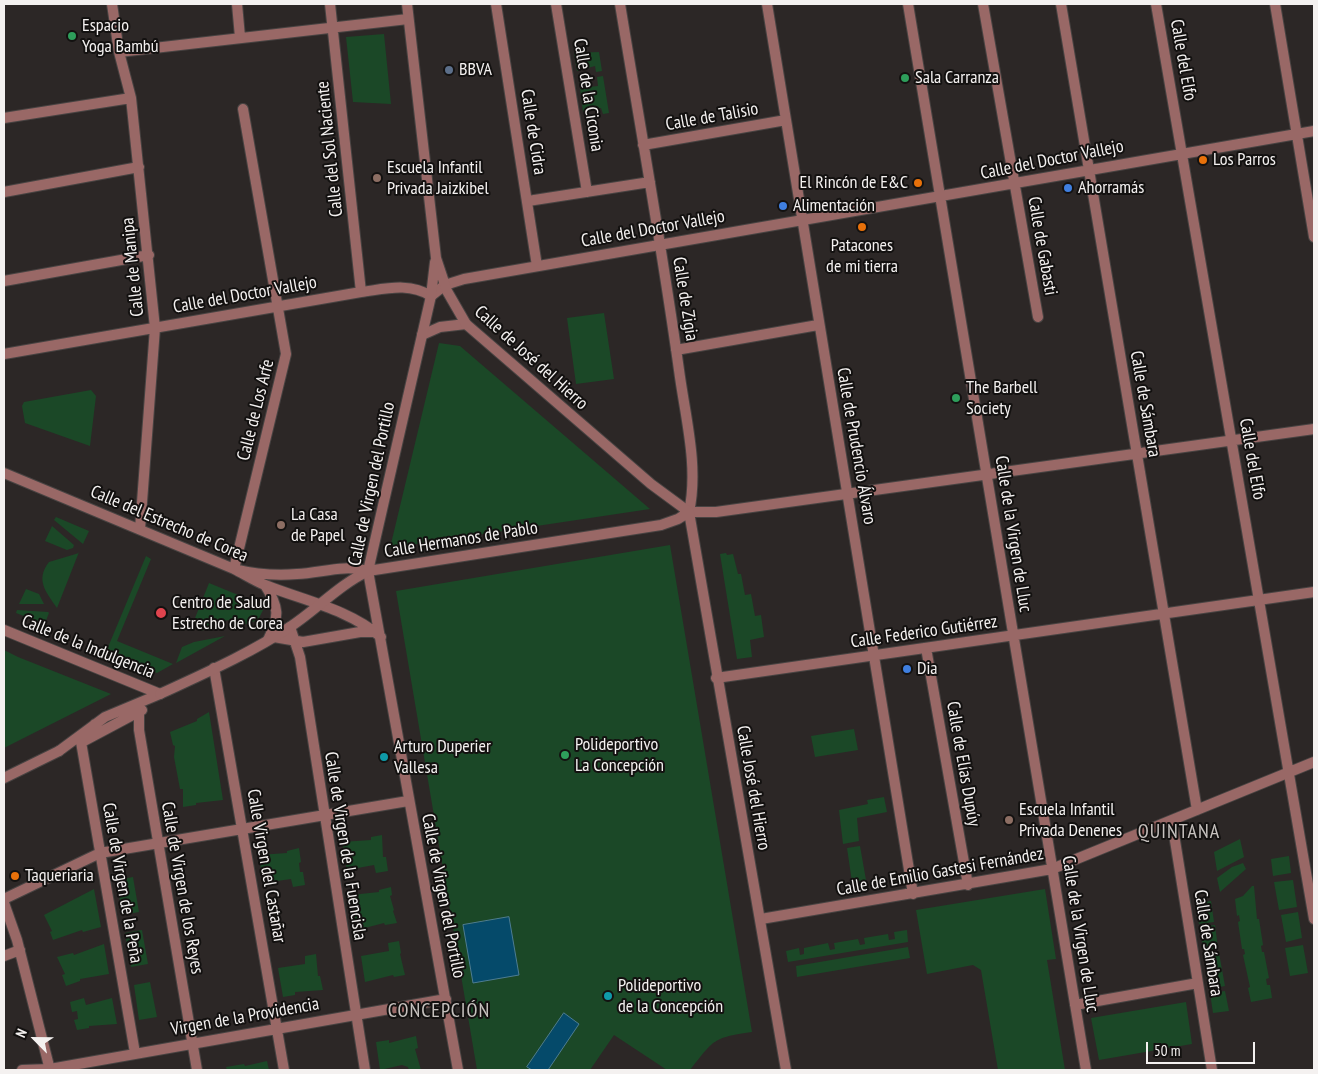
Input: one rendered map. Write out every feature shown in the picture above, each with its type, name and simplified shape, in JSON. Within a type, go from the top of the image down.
[{"type":"street","name":"Calle de Manipa","points":[[112,4],[119,52],[131,98],[149,254],[155,328],[140,529]]},
{"type":"street","points":[[237,4],[240,37]]},
{"type":"street","name":"Calle del Sol Naciente","points":[[330,4],[361,292]]},
{"type":"street","name":"Calle de José del Hierro","points":[[407,4],[436,258],[455,309],[466,324],[651,484],[689,512]]},
{"type":"street","name":"Calle de Cidra","points":[[496,4],[537,266]]},
{"type":"street","name":"Calle de la Ciconia","points":[[556,4],[586,192]]},
{"type":"street","name":"Calle de Zigia","points":[[620,4],[650,182],[693,471],[693,494],[689,512]]},
{"type":"street","name":"Calle de Prudencio Álvaro","points":[[767,4],[818,325],[849,492],[873,655],[913,894]]},
{"type":"street","name":"Calle de la Virgen de Lluc","points":[[908,4],[1086,1070]]},
{"type":"street","name":"Calle de Gabasti","points":[[983,4],[1038,316]]},
{"type":"street","name":"Calle de Sámbara","points":[[1060,4],[1197,810]]},
{"type":"street","name":"Calle del Elfo","points":[[1156,4],[1314,919]]},
{"type":"street","points":[[1275,4],[1314,237]]},
{"type":"street","points":[[119,52],[408,19]]},
{"type":"street","points":[[4,118],[131,98]]},
{"type":"street","name":"Calle de Los Arfe","points":[[234,569],[286,354],[276,306],[243,109]]},
{"type":"street","name":"Calle de Talisio","points":[[643,145],[786,120]]},
{"type":"street","name":"Calle del Doctor Vallejo","points":[[4,354],[276,306],[402,286],[420,288],[431,296],[445,285],[464,279],[1314,131]]},
{"type":"street","points":[[4,192],[139,167]]},
{"type":"street","points":[[528,201],[650,182]]},
{"type":"street","points":[[4,281],[149,254]]},
{"type":"street","name":"Calle de Virgen del Portillo","points":[[436,258],[431,296],[368,571],[458,1070]]},
{"type":"street","points":[[422,335],[440,327],[466,324]]},
{"type":"street","points":[[676,350],[818,325]]},
{"type":"street","points":[[689,512],[716,512],[1314,428]]},
{"type":"street","name":"Calle del Estrecho de Corea","points":[[4,473],[234,569],[265,585],[321,604],[378,634]]},
{"type":"street","name":"Calle Hermanos de Pablo","points":[[234,569],[255,574],[297,574],[346,568],[368,571],[661,525],[678,519],[689,512]]},
{"type":"street","name":"Calle José del Hierro","points":[[689,512],[716,678],[761,919],[786,1070]]},
{"type":"street","points":[[59,750],[105,716],[160,694],[271,639],[368,571]]},
{"type":"street","points":[[265,585],[277,607],[277,619],[271,639]]},
{"type":"street","name":"Calle Federico Gutiérrez","points":[[716,678],[1314,592]]},
{"type":"street","name":"Calle de Virgen de la Fuencisla","points":[[290,627],[296,642],[365,1070]]},
{"type":"street","name":"Calle de la Indulgencia","points":[[4,630],[160,694]]},
{"type":"street","points":[[271,639],[296,642],[378,634]]},
{"type":"street","name":"Calle de Elías Dupúy","points":[[926,648],[968,885]]},
{"type":"street","name":"Calle Virgen del Castañar","points":[[214,668],[284,1070]]},
{"type":"street","points":[[4,778],[59,750],[82,742],[139,712],[160,694]]},
{"type":"street","name":"Calle de Virgen de los Reyes","points":[[139,712],[137,722],[197,1070]]},
{"type":"street","points":[[82,742],[83,737],[95,724]]},
{"type":"street","name":"Calle de Virgen de la Peña","points":[[82,742],[135,1053]]},
{"type":"street","name":"Calle de Emilio Gastesi Fernández","points":[[761,919],[1052,870],[1314,762]]},
{"type":"street","points":[[4,899],[100,853],[408,801]]},
{"type":"street","name":"Calle de Sámbara","points":[[1172,822],[1212,1070]]},
{"type":"street","points":[[4,903],[20,950],[50,1069]]},
{"type":"street","points":[[4,956],[20,950]]},
{"type":"street","points":[[1075,1005],[1198,983]]},
{"type":"street","name":"Virgen de la Providencia","points":[[22,1070],[50,1069],[446,999]]},
{"type":"green space","points":[[384,34],[391,104],[353,102],[346,37]]},
{"type":"green space","points":[[599,52],[602,71],[596,72],[595,66],[577,71],[574,53]]},
{"type":"green space","points":[[603,76],[609,113],[603,114],[601,108],[583,112],[580,88],[598,86],[597,77]]},
{"type":"green space","points":[[604,313],[614,379],[576,384],[567,318]]},
{"type":"green space","points":[[439,343],[460,346],[650,509],[390,548]]},
{"type":"green space","points":[[91,390],[96,396],[90,446],[25,423],[22,406],[24,402]]},
{"type":"green space","points":[[56,517],[89,531],[83,544],[54,520]]},
{"type":"green space","points":[[52,526],[74,545],[73,548],[67,550],[45,541]]},
{"type":"green space","name":"Polideportivo La Concepción","points":[[670,545],[752,1032],[721,1038],[710,1046],[690,1070],[667,1070],[614,1035],[590,1070],[477,1070],[396,591]]},
{"type":"green space","points":[[79,553],[57,608],[49,597],[42,580],[45,568],[49,562]]},
{"type":"green space","points":[[726,553],[727,555],[733,554],[738,574],[741,574],[745,595],[751,594],[755,616],[761,615],[764,637],[750,640],[752,657],[737,659],[720,554]]},
{"type":"green space","points":[[146,556],[151,559],[117,641],[173,664],[157,673],[106,652]]},
{"type":"green space","points":[[209,583],[260,604],[263,610],[258,620],[243,625],[227,620],[211,629],[198,631],[201,621],[195,618]]},
{"type":"green space","points":[[26,589],[39,594],[44,604],[19,604]]},
{"type":"green space","points":[[17,610],[49,613],[45,623],[42,623],[16,613]]},
{"type":"green space","points":[[225,636],[176,663],[182,647],[194,642]]},
{"type":"green space","points":[[4,650],[18,657],[111,694],[4,748]]},
{"type":"green space","points":[[209,712],[223,800],[196,803],[196,805],[183,807],[183,789],[180,789],[174,757],[175,746],[173,745],[170,732],[197,721],[197,719]]},
{"type":"green space","points":[[854,729],[858,750],[815,757],[811,736]]},
{"type":"green space","points":[[884,797],[887,812],[857,818],[859,841],[843,844],[839,810],[868,804],[867,800]]},
{"type":"green space","points":[[382,835],[383,857],[386,857],[388,871],[376,873],[374,865],[347,870],[342,842],[371,840],[371,837]]},
{"type":"green space","points":[[1240,839],[1244,857],[1217,871],[1214,852]]},
{"type":"green space","points":[[860,846],[866,880],[852,882],[847,848]]},
{"type":"green space","points":[[299,848],[300,872],[303,872],[305,885],[293,887],[291,879],[263,883],[259,855],[287,853],[287,851]]},
{"type":"green space","points":[[1289,856],[1291,873],[1273,876],[1271,859]]},
{"type":"green space","points":[[1243,863],[1246,869],[1220,892],[1217,878],[1232,867]]},
{"type":"green space","points":[[133,877],[139,912],[122,915],[117,880]]},
{"type":"green space","points":[[1293,880],[1297,907],[1279,910],[1274,882]]},
{"type":"green space","points":[[1254,886],[1257,919],[1259,919],[1263,945],[1261,946],[1262,952],[1264,952],[1269,978],[1266,979],[1267,985],[1270,985],[1272,998],[1251,1002],[1248,988],[1250,987],[1243,955],[1245,954],[1244,949],[1242,949],[1238,922],[1240,921],[1239,915],[1237,916],[1235,899],[1243,896]]},
{"type":"green space","points":[[391,887],[392,895],[390,896],[397,923],[385,925],[384,923],[357,930],[351,895],[379,892],[379,890]]},
{"type":"green space","points":[[94,889],[101,927],[83,932],[82,930],[53,940],[50,932],[52,931],[44,915]]},
{"type":"green space","points":[[1045,889],[1056,959],[1047,960],[1065,1070],[998,1070],[981,970],[973,965],[927,974],[916,910]]},
{"type":"green space","points":[[1211,901],[1214,922],[1199,924],[1196,903]]},
{"type":"green space","points":[[1298,912],[1302,938],[1286,942],[1281,915]]},
{"type":"green space","points":[[1215,925],[1218,948],[1204,951],[1199,927]]},
{"type":"green space","points":[[142,930],[148,964],[131,967],[125,933]]},
{"type":"green space","points":[[907,930],[908,942],[788,962],[786,951],[799,948],[800,955],[804,954],[804,948],[828,943],[830,950],[835,949],[834,943],[858,939],[860,945],[865,944],[864,938],[888,934],[889,940],[895,939],[894,932]]},
{"type":"green space","points":[[399,941],[405,975],[394,977],[393,975],[365,982],[361,956],[389,951],[388,943]]},
{"type":"green space","points":[[104,944],[109,974],[80,979],[80,981],[66,986],[62,975],[65,974],[57,957],[73,953],[74,955]]},
{"type":"green space","points":[[1303,945],[1308,973],[1290,976],[1285,948]]},
{"type":"green space","points":[[908,947],[910,958],[797,977],[796,966]]},
{"type":"green space","points":[[1219,953],[1225,986],[1209,989],[1204,955]]},
{"type":"green space","points":[[316,954],[318,976],[320,976],[323,990],[295,992],[295,995],[283,997],[278,968],[305,964],[305,956]]},
{"type":"green space","points":[[150,982],[157,1017],[139,1020],[134,985]]},
{"type":"green space","points":[[1225,991],[1229,1011],[1213,1013],[1210,993]]},
{"type":"green space","points":[[84,998],[86,1005],[112,998],[117,1024],[89,1026],[89,1028],[77,1030],[74,1020],[78,1019],[77,1011],[72,1012],[70,1002]]},
{"type":"green space","points":[[1186,1002],[1192,1044],[1099,1060],[1091,1018]]},
{"type":"green space","points":[[416,1036],[418,1048],[415,1049],[421,1070],[409,1070],[408,1067],[402,1065],[380,1070],[376,1042],[389,1040],[389,1043]]},
{"type":"green space","points":[[267,1061],[269,1070],[227,1070],[226,1067],[244,1064],[245,1066]]},
{"type":"water","points":[[509,917],[519,975],[473,983],[463,925]]},
{"type":"water","points":[[564,1013],[579,1024],[548,1070],[532,1070],[527,1067]]},
{"type":"place","name":"Espacio Yoga Bambú","points":[[72,36]]},
{"type":"place","name":"BBVA","points":[[449,70]]},
{"type":"place","name":"Sala Carranza","points":[[905,78]]},
{"type":"place","name":"Los Parros","points":[[1203,160]]},
{"type":"place","name":"Escuela Infantil Privada Jaizkibel","points":[[377,178]]},
{"type":"place","name":"El Rincón de E&C","points":[[918,183]]},
{"type":"place","name":"Ahorramás","points":[[1068,188]]},
{"type":"place","name":"Alimentación","points":[[783,206]]},
{"type":"place","name":"Patacones de mi tierra","points":[[862,227]]},
{"type":"place","name":"The Barbell Society","points":[[956,398]]},
{"type":"place","name":"La Casa de Papel","points":[[281,525]]},
{"type":"place","name":"Centro de Salud Estrecho de Corea","points":[[161,613]]},
{"type":"place","name":"Dia","points":[[907,669]]},
{"type":"place","name":"Polideportivo La Concepción","points":[[565,755]]},
{"type":"place","name":"Arturo Duperier Vallesa","points":[[384,757]]},
{"type":"place","name":"Escuela Infantil Privada Denenes","points":[[1009,820]]},
{"type":"place","name":"Taqueriaria","points":[[15,876]]},
{"type":"place","name":"Polideportivo de la Concepción","points":[[608,996]]},
{"type":"district","name":"QUINTANA","points":[[1179,832]]},
{"type":"district","name":"CONCEPCIÓN","points":[[439,1011]]}]
